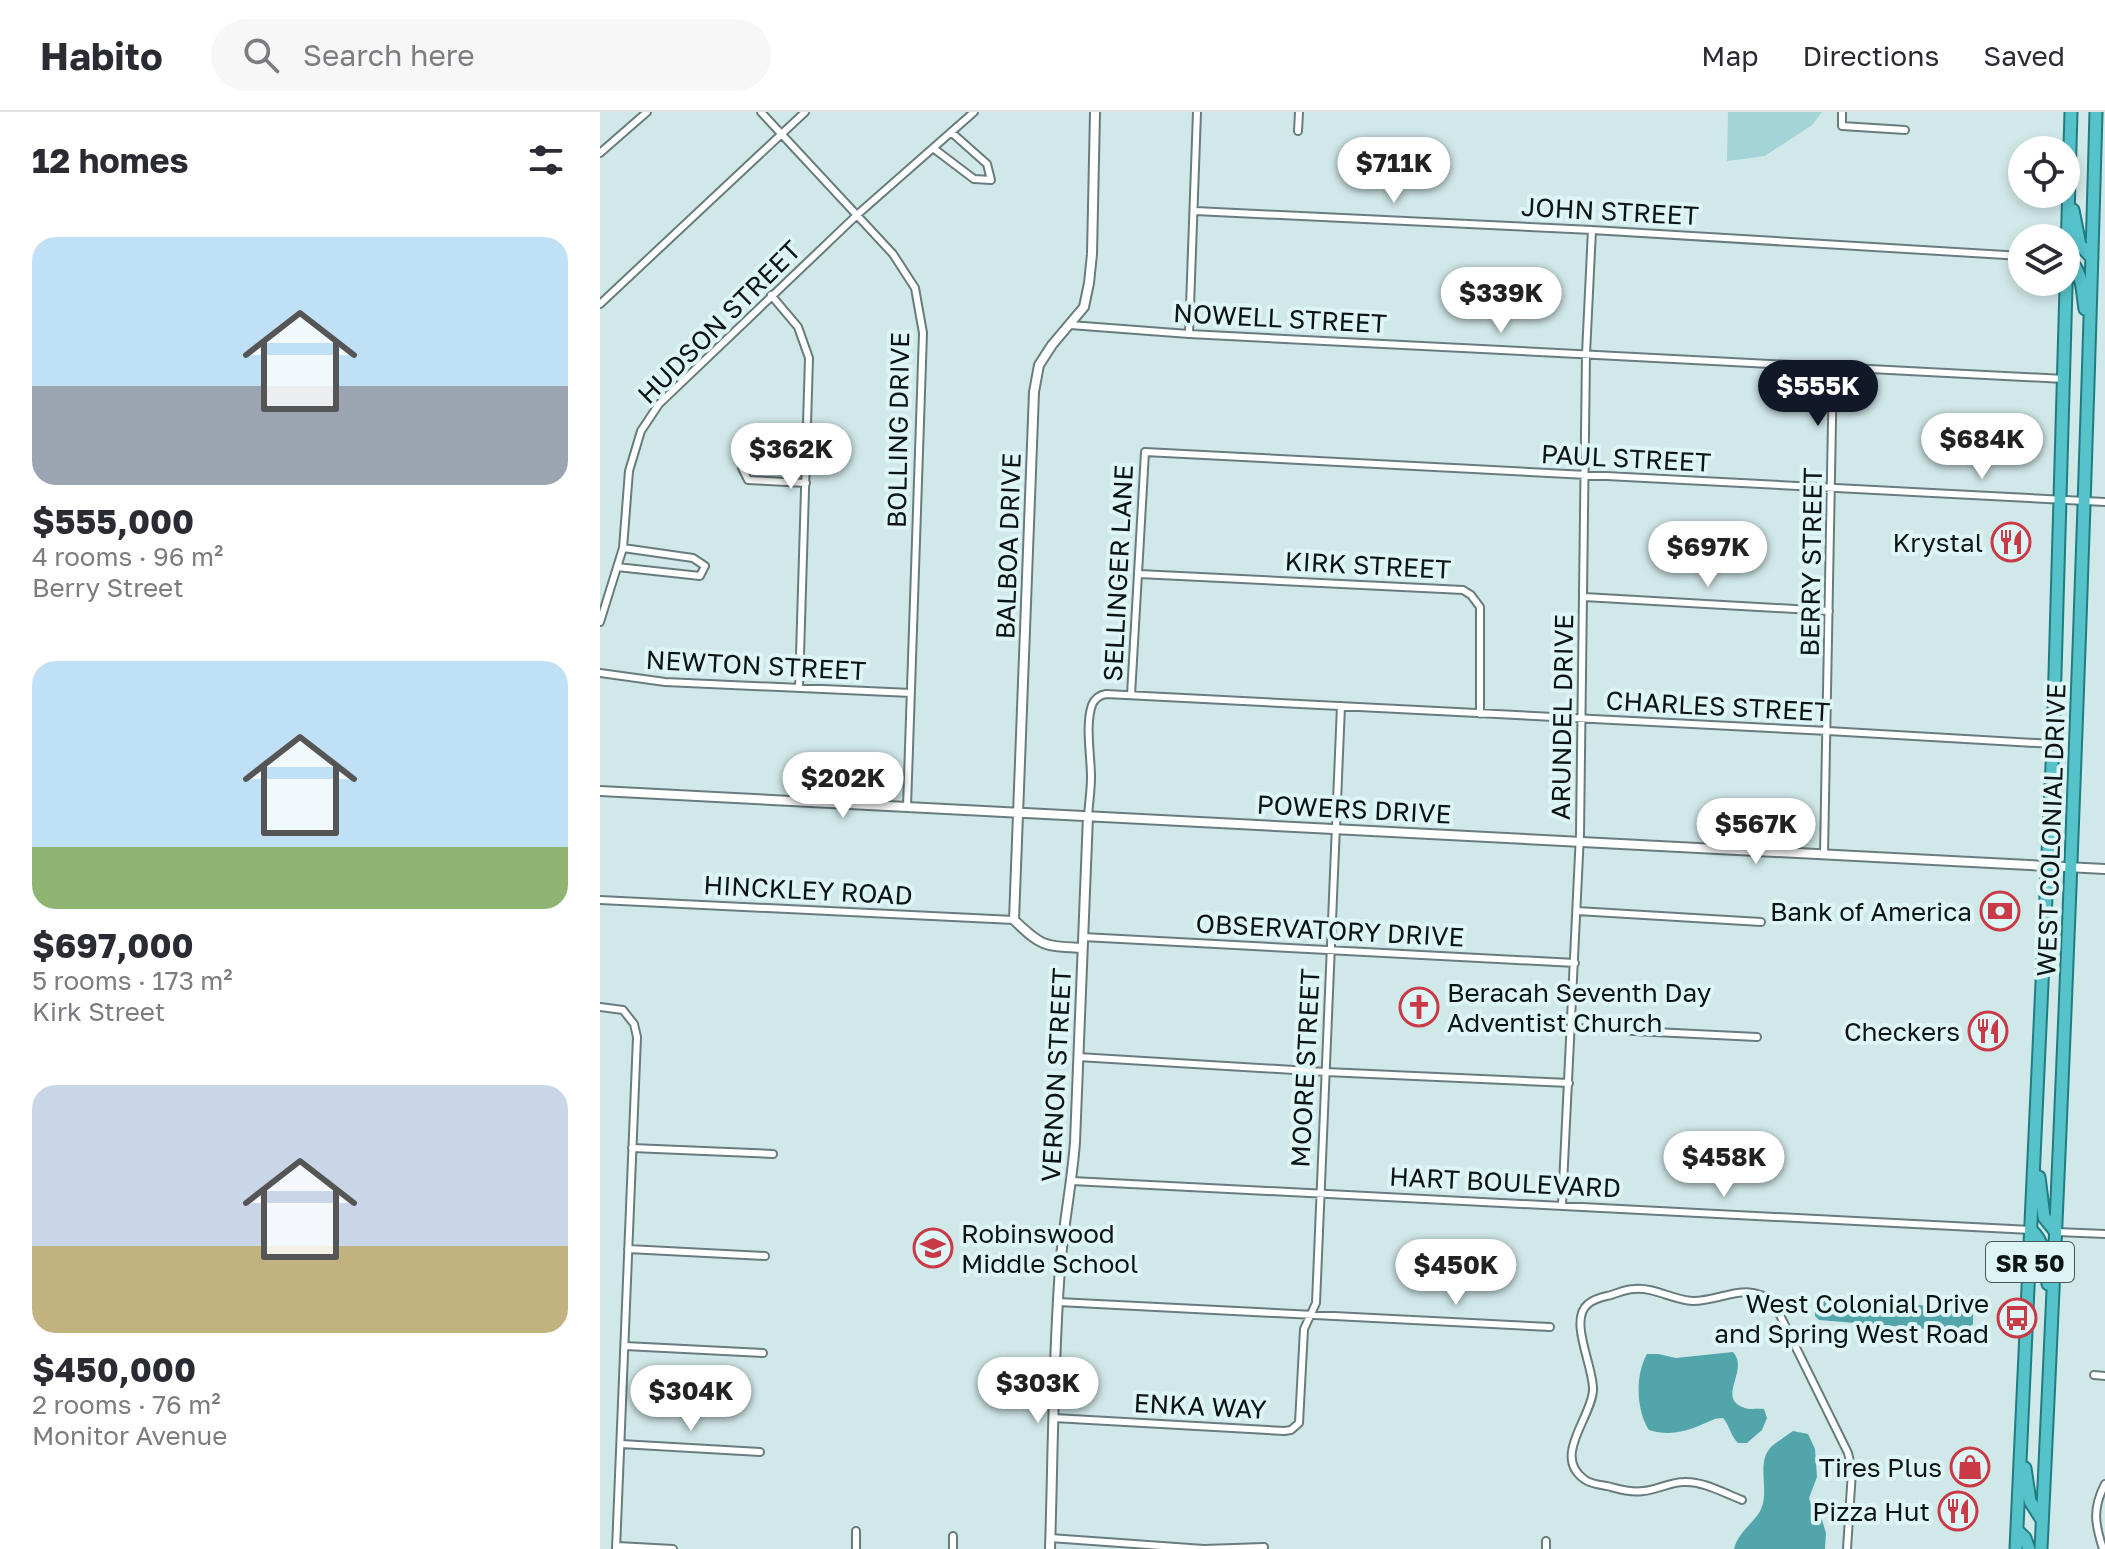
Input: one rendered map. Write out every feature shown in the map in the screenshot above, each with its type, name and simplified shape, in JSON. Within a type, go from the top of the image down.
[{"type":"highway","name":"WEST COLONIAL DRIVE","points":[[2070,136],[2071,112]]},
{"type":"highway","name":"WEST COLONIAL DRIVE","points":[[2041,1549],[2072,867],[2096,112]]},
{"type":"highway","points":[[2073,208],[2080,245],[2092,258]]},
{"type":"highway","points":[[2080,283],[2089,334]]},
{"type":"highway","name":"WEST COLONIAL DRIVE","points":[[2016,1549],[2053,744],[2066,296]]},
{"type":"highway","points":[[2035,1145],[2044,1217],[2055,1231]]},
{"type":"highway","points":[[2031,1230],[2042,1243],[2051,1317]]},
{"type":"highway","points":[[2021,1440],[2030,1501],[2042,1520]]},
{"type":"highway","points":[[2017,1530],[2025,1538],[2029,1549]]},
{"type":"street","points":[[600,153],[647,112]]},
{"type":"street","name":"BOLLING DRIVE","points":[[761,112],[858,214],[893,254],[915,288],[923,333],[907,807]]},
{"type":"street","points":[[600,304],[805,112]]},
{"type":"street","name":"HUDSON STREET","points":[[600,622],[623,548],[629,471],[641,431],[659,404],[858,214],[974,112]]},
{"type":"street","name":"BALBOA DRIVE","points":[[1014,920],[1034,392],[1039,365],[1084,307],[1092,254],[1095,112]]},
{"type":"street","points":[[1189,334],[1197,112]]},
{"type":"street","points":[[1298,131],[1299,112]]},
{"type":"street","points":[[1842,112],[1842,126],[1905,130]]},
{"type":"street","points":[[933,148],[974,179],[991,180],[987,164],[951,132]]},
{"type":"street","name":"JOHN STREET","points":[[1195,211],[1592,230],[2008,255]]},
{"type":"street","name":"ARUNDEL DRIVE","points":[[1562,1205],[1580,841],[1586,354],[1592,230]]},
{"type":"street","points":[[771,295],[798,327],[809,358],[799,688]]},
{"type":"street","name":"NOWELL STREET","points":[[1070,325],[1189,334],[2064,379]]},
{"type":"street","name":"BERRY STREET","points":[[1824,854],[1833,367]]},
{"type":"street","name":"PAUL STREET","points":[[1145,452],[2105,502]]},
{"type":"street","name":"SELLINGER LANE","points":[[1131,695],[1145,452]]},
{"type":"street","points":[[806,460],[748,459],[742,468],[748,480],[806,483]]},
{"type":"street","points":[[617,567],[700,576],[705,566],[693,558],[623,548]]},
{"type":"street","name":"KIRK STREET","points":[[1139,574],[1463,590],[1480,607],[1480,714]]},
{"type":"street","points":[[1584,597],[1829,611]]},
{"type":"street","name":"NEWTON STREET","points":[[600,673],[665,682],[911,693]]},
{"type":"street","name":"CHARLES STREET","points":[[1096,699],[1106,694],[1131,695],[2053,744]]},
{"type":"street","name":"VERNON STREET","points":[[1050,1549],[1058,1302],[1072,1181],[1091,780],[1090,722],[1092,704],[1096,699]]},
{"type":"street","name":"MOORE STREET","points":[[1296,1428],[1300,1417],[1304,1329],[1316,1303],[1341,706]]},
{"type":"street","name":"POWERS DRIVE","points":[[600,791],[2105,869]]},
{"type":"street","name":"HINCKLEY ROAD","points":[[600,900],[1014,920]]},
{"type":"street","points":[[1577,911],[1761,922]]},
{"type":"street","points":[[1014,920],[1044,945],[1082,948]]},
{"type":"street","name":"OBSERVATORY DRIVE","points":[[1083,937],[1575,963]]},
{"type":"street","points":[[600,1007],[623,1010],[634,1024],[637,1037],[616,1548],[673,1549]]},
{"type":"street","points":[[1572,1028],[1757,1037]]},
{"type":"street","points":[[1078,1057],[1569,1083]]},
{"type":"street","points":[[632,1148],[773,1154]]},
{"type":"street","name":"HART BOULEVARD","points":[[1072,1181],[2031,1230]]},
{"type":"street","points":[[2055,1231],[2105,1234]]},
{"type":"street","points":[[628,1249],[765,1256]]},
{"type":"street","points":[[1742,1500],[1694,1483],[1682,1482],[1630,1492],[1585,1480],[1575,1470],[1572,1446],[1593,1394],[1580,1324],[1580,1313],[1586,1305],[1635,1288],[1697,1301],[1747,1292],[1763,1294],[1774,1303],[1848,1453],[1852,1471],[1847,1549]]},
{"type":"street","points":[[1058,1302],[1550,1327]]},
{"type":"street","points":[[625,1346],[763,1353]]},
{"type":"street","points":[[2094,1375],[2105,1376]]},
{"type":"street","name":"ENKA WAY","points":[[1054,1418],[1284,1431],[1296,1428]]},
{"type":"street","points":[[621,1444],[760,1452]]},
{"type":"street","points":[[2103,1549],[2095,1520],[2099,1496],[2105,1484]]},
{"type":"street","points":[[856,1531],[856,1549]]},
{"type":"street","points":[[953,1536],[953,1549]]},
{"type":"street","points":[[1050,1538],[1204,1549],[1264,1547]]},
{"type":"street","points":[[1546,1541],[1546,1549]]},
{"type":"shaded area","points":[[1728,112],[1822,112],[1812,125],[1765,156],[1727,161]]},
{"type":"shaded area","points":[[1831,1298],[1968,1309],[1973,1313],[1973,1324],[1963,1332],[1819,1320],[1815,1316],[1815,1306],[1819,1300]]},
{"type":"shaded area","points":[[1733,1352],[1738,1367],[1733,1398],[1745,1408],[1764,1409],[1767,1418],[1762,1430],[1747,1443],[1738,1443],[1723,1418],[1676,1432],[1649,1430],[1639,1403],[1640,1372],[1647,1354],[1676,1358]]},
{"type":"shaded area","points":[[1793,1431],[1808,1434],[1815,1449],[1817,1477],[1809,1498],[1812,1508],[1822,1520],[1826,1533],[1825,1549],[1734,1549],[1738,1538],[1763,1505],[1763,1469],[1767,1453]]},
{"type":"place","name":"Krystal","points":[[2011,542]]},
{"type":"place","name":"Bank of America","points":[[2000,911]]},
{"type":"place","name":"Beracah Seventh Day Adventist Church","points":[[1419,1007]]},
{"type":"place","name":"Checkers","points":[[1988,1031]]},
{"type":"place","name":"Robinswood Middle School","points":[[933,1248]]},
{"type":"place","name":"West Colonial Drive and Spring West Road","points":[[2017,1318]]},
{"type":"place","name":"Tires Plus","points":[[1970,1467]]},
{"type":"place","name":"Pizza Hut","points":[[1958,1511]]}]
